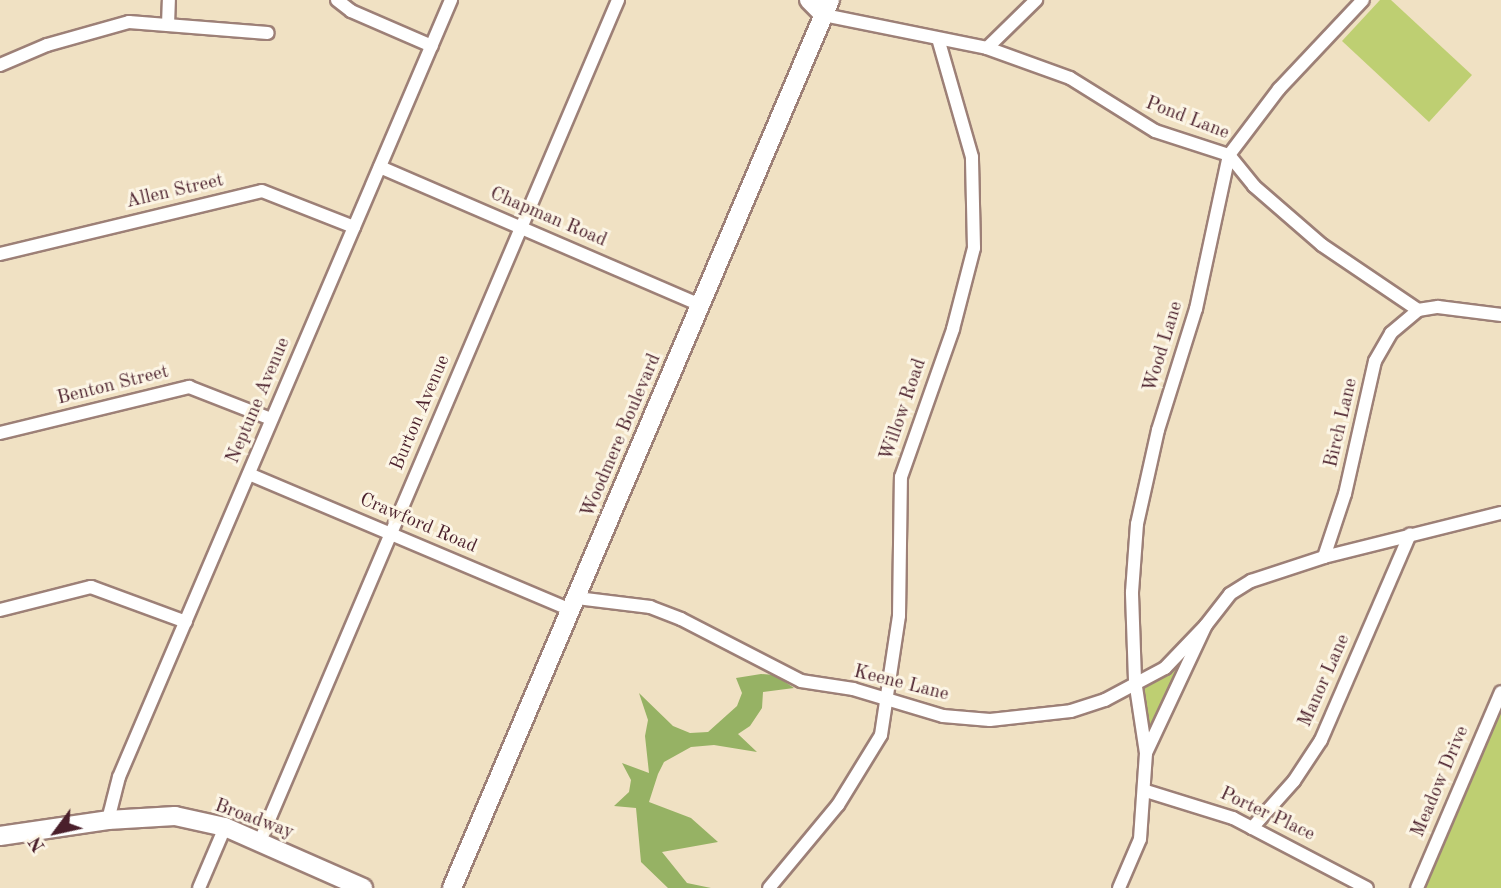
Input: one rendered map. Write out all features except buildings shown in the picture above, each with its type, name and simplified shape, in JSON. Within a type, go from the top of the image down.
[{"type":"street","points":[[168,25],[169,0]]},
{"type":"street","points":[[337,0],[351,11],[432,46]]},
{"type":"street","name":"Neptune Avenue","points":[[108,820],[119,777],[451,0]]},
{"type":"street","name":"Burton Avenue","points":[[260,841],[618,0]]},
{"type":"street","points":[[809,0],[827,8]]},
{"type":"street","points":[[987,48],[1036,0]]},
{"type":"street","name":"Wood Lane","points":[[1119,888],[1140,839],[1146,791],[1146,753],[1136,686],[1132,592],[1137,524],[1158,430],[1196,309],[1229,155],[1279,89],[1363,0]]},
{"type":"street","name":"Pond Lane","points":[[827,8],[939,42],[987,48],[1077,81],[1155,131],[1229,155],[1254,186],[1322,245],[1418,310]]},
{"type":"street","name":"Woodmere Boulevard","points":[[452,888],[827,8]]},
{"type":"street","points":[[0,65],[47,45],[129,22],[268,33]]},
{"type":"street","name":"Willow Road","points":[[769,888],[867,763],[881,735],[900,616],[901,477],[953,329],[974,248],[972,157],[939,42]]},
{"type":"street","name":"Chapman Road","points":[[380,167],[701,304]]},
{"type":"street","name":"Allen Street","points":[[0,254],[262,191],[354,227]]},
{"type":"street","points":[[1418,310],[1438,307],[1501,315]]},
{"type":"street","name":"Birch Lane","points":[[1324,558],[1349,481],[1375,361],[1391,333],[1418,310]]},
{"type":"street","name":"Benton Street","points":[[0,433],[188,387],[271,419]]},
{"type":"street","name":"Crawford Road","points":[[249,474],[391,534],[574,604]]},
{"type":"street","points":[[1146,753],[1206,625],[1230,594],[1251,581],[1324,558],[1501,513]]},
{"type":"street","name":"Manor Lane","points":[[1251,828],[1294,781],[1321,740],[1410,534]]},
{"type":"street","points":[[0,610],[91,587],[186,622]]},
{"type":"street","name":"Keene Lane","points":[[574,604],[650,607],[704,628],[801,681],[943,716],[1021,718],[1083,708],[1136,686],[1180,655],[1206,625]]},
{"type":"street","name":"Meadow Drive","points":[[1417,888],[1501,692]]},
{"type":"street","name":"Porter Place","points":[[1146,791],[1251,828],[1367,888]]},
{"type":"street","name":"Broadway","points":[[0,836],[108,820],[174,816],[225,827],[363,888]]},
{"type":"street","points":[[199,888],[225,827]]},
{"type":"green space","points":[[1380,0],[1391,0],[1472,75],[1429,122],[1342,41]]},
{"type":"green space","points":[[1190,651],[1147,744],[1139,688]]},
{"type":"green space","points":[[775,675],[794,688],[763,692],[762,708],[750,726],[738,734],[757,752],[714,745],[691,747],[664,762],[658,774],[649,802],[691,818],[718,842],[662,852],[687,883],[711,888],[668,888],[641,862],[636,808],[614,806],[629,792],[631,780],[622,763],[649,773],[645,736],[648,720],[639,693],[673,726],[690,733],[708,732],[737,706],[742,693],[736,678]]},
{"type":"green space","points":[[1501,697],[1501,888],[1423,888]]}]
